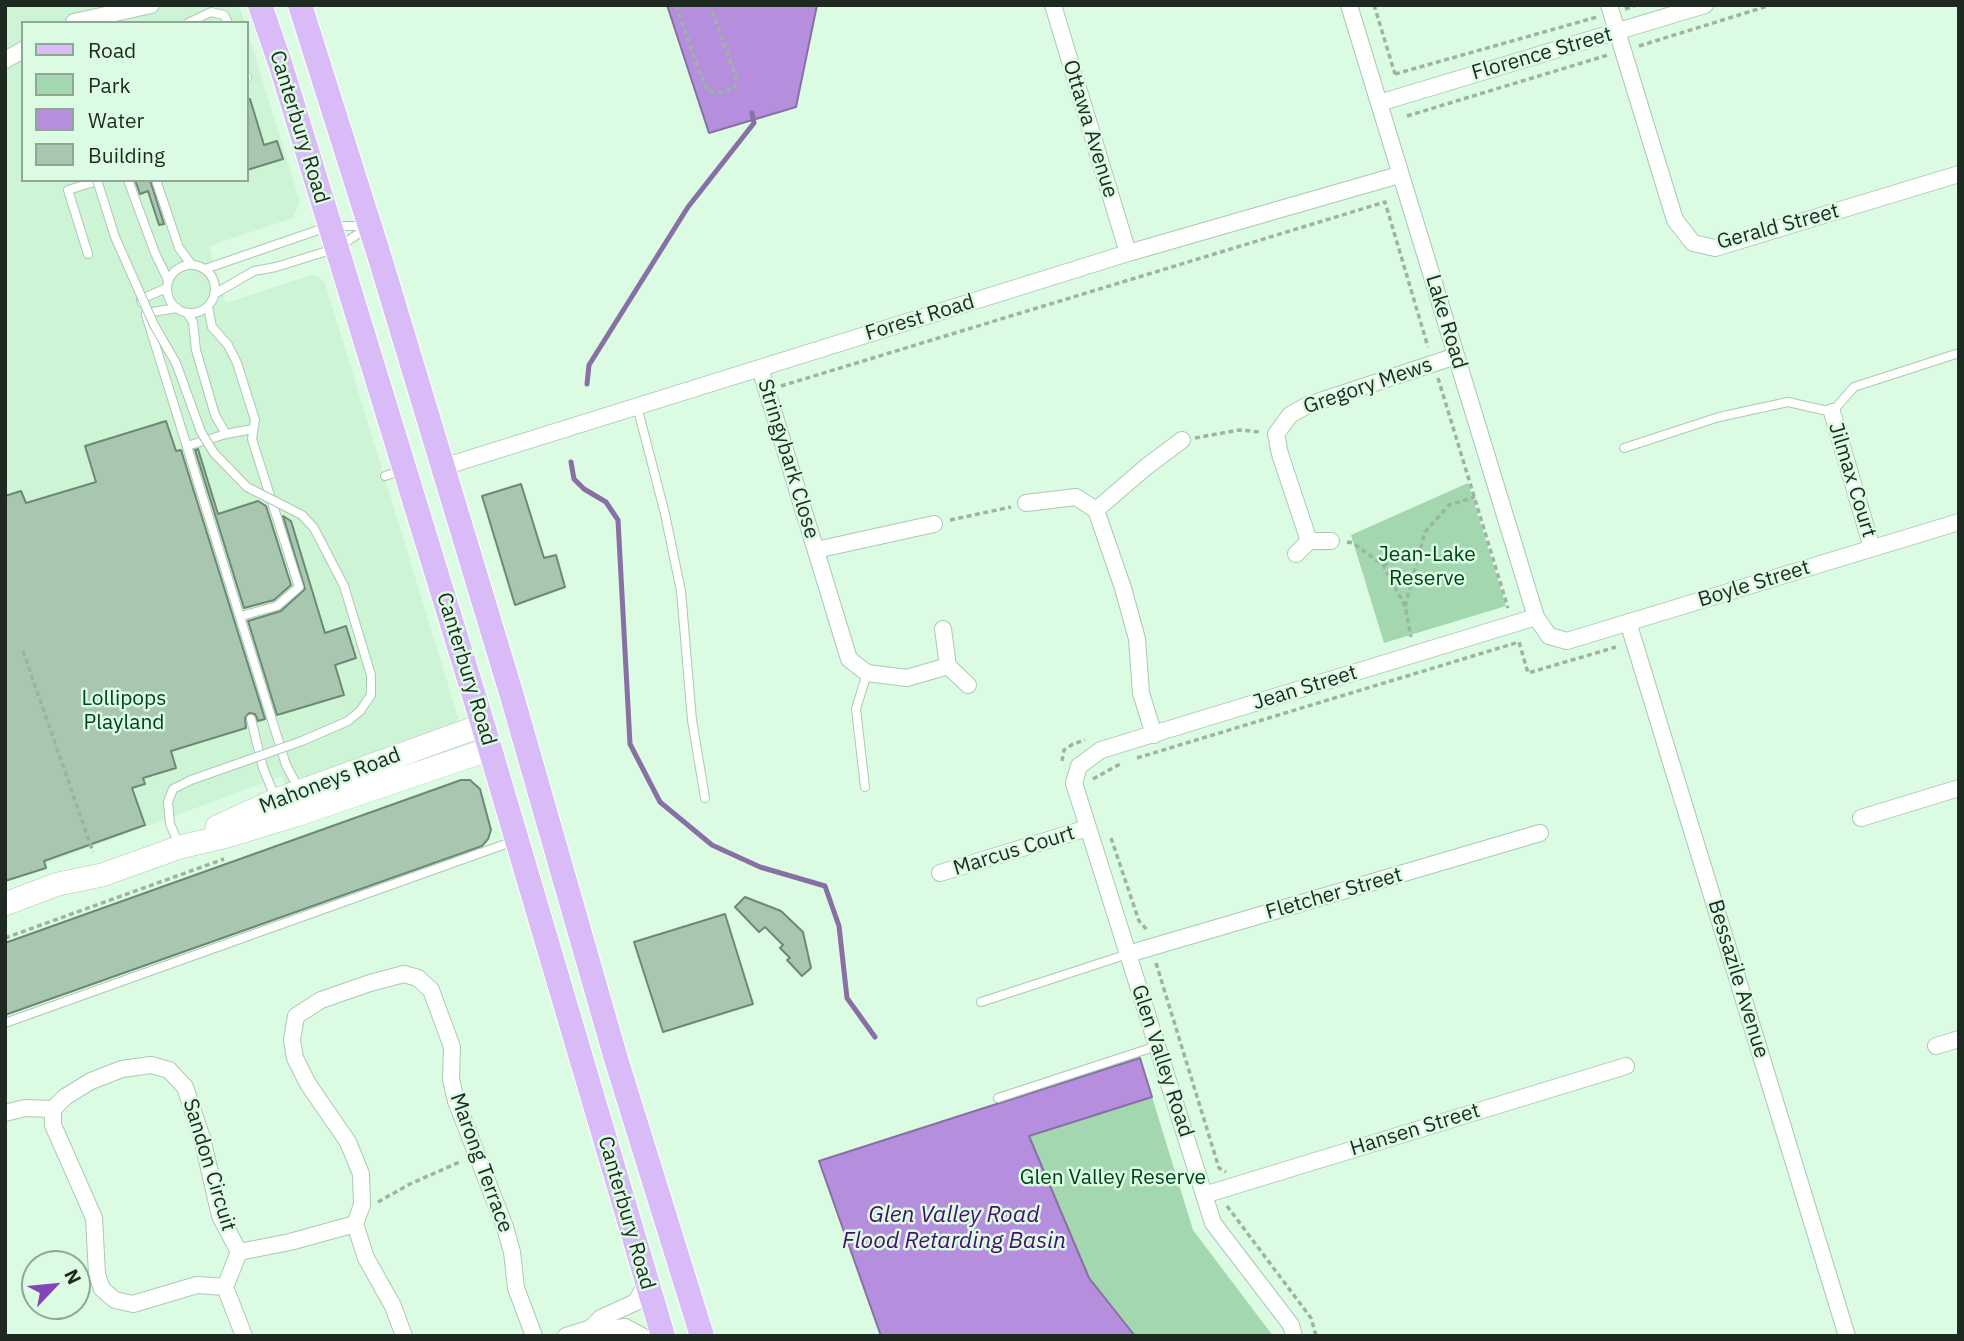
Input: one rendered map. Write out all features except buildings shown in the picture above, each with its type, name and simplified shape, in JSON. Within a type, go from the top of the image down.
[{"type":"main road","name":"Canterbury Road","points":[[260,5],[333,237],[395,472],[483,725],[663,1336]]},
{"type":"main road","name":"Canterbury Road","points":[[300,5],[443,467],[522,729],[616,1059],[702,1336]]},
{"type":"main road","points":[[483,725],[522,729]]},
{"type":"main road","name":"Mahoneys Road","points":[[5,904],[58,884],[102,875],[180,847],[276,800],[483,725]]},
{"type":"main road","points":[[490,749],[522,729]]},
{"type":"main road","name":"Mahoneys Road","points":[[180,847],[296,815],[490,749]]},
{"type":"main road","points":[[300,791],[319,807]]},
{"type":"main road","points":[[276,800],[296,815]]},
{"type":"main road","name":"Mahoneys Road","points":[[5,920],[63,899],[102,875]]},
{"type":"street","points":[[76,21],[105,5]]},
{"type":"street","points":[[79,21],[151,5]]},
{"type":"street","name":"Ottawa Avenue","points":[[1052,5],[1128,253]]},
{"type":"street","name":"Lake Road","points":[[1349,5],[1536,617],[1549,636]]},
{"type":"street","name":"Florence Street","points":[[1378,103],[1705,5]]},
{"type":"street","name":"Gerald Street","points":[[1611,9],[1675,220],[1693,243],[1716,248],[1959,174]]},
{"type":"street","points":[[5,60],[21,51]]},
{"type":"street","name":"Forest Road","points":[[443,467],[1128,253],[1399,175]]},
{"type":"street","name":"Gregory Mews","points":[[1276,434],[1290,415],[1308,405],[1456,356]]},
{"type":"street","name":"Stringybark Close","points":[[760,368],[849,659],[867,673]]},
{"type":"street","name":"Jilmax Court","points":[[1832,412],[1872,548]]},
{"type":"street","points":[[1276,434],[1309,541]]},
{"type":"street","points":[[1096,510],[1182,440]]},
{"type":"street","points":[[1026,503],[1076,497],[1096,510],[1123,588],[1137,639],[1141,693],[1154,735]]},
{"type":"street","name":"Boyle Street","points":[[1549,636],[1567,641],[1959,522]]},
{"type":"street","name":"Stringybark Close","points":[[816,550],[934,524]]},
{"type":"street","points":[[1296,554],[1309,541],[1331,541]]},
{"type":"street","name":"Jean Street","points":[[1079,766],[1101,750],[1536,617]]},
{"type":"street","name":"Bessazile Avenue","points":[[1628,622],[1847,1336]]},
{"type":"street","points":[[943,629],[948,666],[968,685]]},
{"type":"street","points":[[867,673],[907,678],[948,666]]},
{"type":"street","name":"Glen Valley Road","points":[[1079,766],[1074,783],[1213,1223],[1291,1325],[1294,1336]]},
{"type":"street","points":[[1861,818],[1959,788]]},
{"type":"street","name":"Marcus Court","points":[[940,873],[1088,828]]},
{"type":"street","name":"Fletcher Street","points":[[1128,954],[1540,833]]},
{"type":"street","name":"Marong Terrace","points":[[355,1224],[362,1205],[361,1174],[348,1142],[295,1058],[292,1040],[296,1016],[321,1000],[404,974],[418,978],[431,990],[452,1047],[451,1079],[456,1101],[505,1227],[512,1252],[516,1288],[534,1336]]},
{"type":"street","points":[[1936,1046],[1959,1039]]},
{"type":"street","name":"Sandon Circuit","points":[[53,1109],[65,1097],[91,1081],[122,1069],[151,1065],[169,1070],[184,1087],[202,1138],[220,1216],[239,1252]]},
{"type":"street","name":"Hansen Street","points":[[1204,1195],[1626,1066]]},
{"type":"street","points":[[5,1113],[25,1108],[53,1109],[53,1125],[94,1218],[97,1274],[102,1289],[115,1300],[133,1304],[197,1285],[225,1287]]},
{"type":"street","points":[[244,1336],[225,1287],[239,1252],[290,1242],[355,1224],[366,1258],[393,1306],[404,1336]]},
{"type":"street","points":[[566,1336],[591,1328],[601,1318],[636,1302],[646,1284]]},
{"type":"street","points":[[591,1328],[602,1330],[625,1327],[642,1336]]},
{"type":"lane","points":[[192,21],[211,12],[223,15],[227,21]]},
{"type":"lane","points":[[88,254],[68,190],[94,182]]},
{"type":"lane","points":[[97,182],[115,237],[155,325],[176,363],[201,432],[214,453],[247,486],[302,515],[314,528],[344,586],[371,676],[371,695],[360,711],[348,721],[173,789],[168,802],[170,824],[180,847]]},
{"type":"lane","points":[[129,182],[167,284],[171,303],[187,313],[195,313],[208,307],[216,293],[254,271],[276,267],[333,237],[370,226]]},
{"type":"lane","points":[[157,182],[179,248],[191,264],[205,269],[214,279],[216,293]]},
{"type":"lane","points":[[205,269],[370,226]]},
{"type":"lane","points":[[191,264],[177,268],[167,284],[141,299],[286,765],[300,791]]},
{"type":"lane","points":[[208,307],[212,327],[229,345],[237,363],[255,420],[252,439],[299,587],[276,606],[241,616]]},
{"type":"lane","points":[[146,313],[177,308]]},
{"type":"lane","points":[[187,313],[193,322],[196,350],[215,415],[226,434]]},
{"type":"lane","points":[[1624,448],[1719,418],[1788,402],[1832,412],[1854,387],[1959,353]]},
{"type":"lane","points":[[636,407],[665,514],[681,592],[692,720],[705,798]]},
{"type":"lane","points":[[187,446],[253,429]]},
{"type":"lane","points":[[865,787],[856,709],[867,673]]},
{"type":"lane","points":[[251,719],[263,768],[276,800]]},
{"type":"lane","points":[[5,1023],[517,840]]},
{"type":"lane","points":[[981,1002],[1128,954]]},
{"type":"lane","points":[[998,1098],[1157,1046]]},
{"type":"path","points":[[676,5],[708,91],[720,93],[735,87],[736,77],[710,5]]},
{"type":"path","points":[[1374,5],[1402,96]]},
{"type":"path","points":[[1407,116],[1770,5]]},
{"type":"path","points":[[1395,74],[1611,9]]},
{"type":"path","points":[[779,387],[1385,202],[1509,608],[1496,612]]},
{"type":"path","points":[[1182,440],[1240,430],[1276,434]]},
{"type":"path","points":[[1405,606],[1425,532],[1449,505],[1475,497]]},
{"type":"path","points":[[934,524],[1026,503]]},
{"type":"path","points":[[1331,541],[1353,542],[1383,565],[1405,606],[1410,637],[1423,634]]},
{"type":"path","points":[[1383,565],[1418,557]]},
{"type":"path","points":[[1091,780],[1115,765],[1519,642],[1528,673],[1616,647]]},
{"type":"path","points":[[23,651],[93,852]]},
{"type":"path","points":[[1108,829],[1139,921],[1150,933]]},
{"type":"path","points":[[1155,960],[1219,1168],[1228,1173]]},
{"type":"path","points":[[362,1205],[379,1201],[410,1184],[477,1155]]},
{"type":"path","points":[[1224,1202],[1311,1318],[1316,1336]]},
{"type":"shaded area","points":[[9,5],[239,5],[244,21],[21,21],[21,182],[248,182],[248,33],[300,202],[293,218],[209,246],[226,303],[311,275],[319,277],[325,283],[458,717],[456,725],[287,791],[282,776],[5,879],[5,8]]},
{"type":"green space","name":"Jean-Lake Reserve","points":[[1468,483],[1506,606],[1384,643],[1351,535]]},
{"type":"green space","name":"Glen Valley Reserve","points":[[1152,1097],[1193,1230],[1273,1336],[1135,1336],[1089,1278],[1028,1136]]},
{"type":"water","points":[[667,5],[817,5],[796,107],[709,133]]},
{"type":"water","name":"Glen Valley Road Flood Retarding Basin","points":[[1140,1058],[1152,1097],[1029,1136],[1089,1278],[1135,1336],[881,1336],[819,1161]]},
{"type":"waterway","points":[[587,384],[589,365],[688,207],[754,123],[752,113]]},
{"type":"waterway","points":[[571,462],[574,479],[584,489],[606,502],[618,520],[630,744],[660,802],[712,845],[760,867],[825,886],[839,926],[847,998],[875,1037]]},
{"type":"park label","name":"Lollipops Playland","points":[[124,711]]}]
